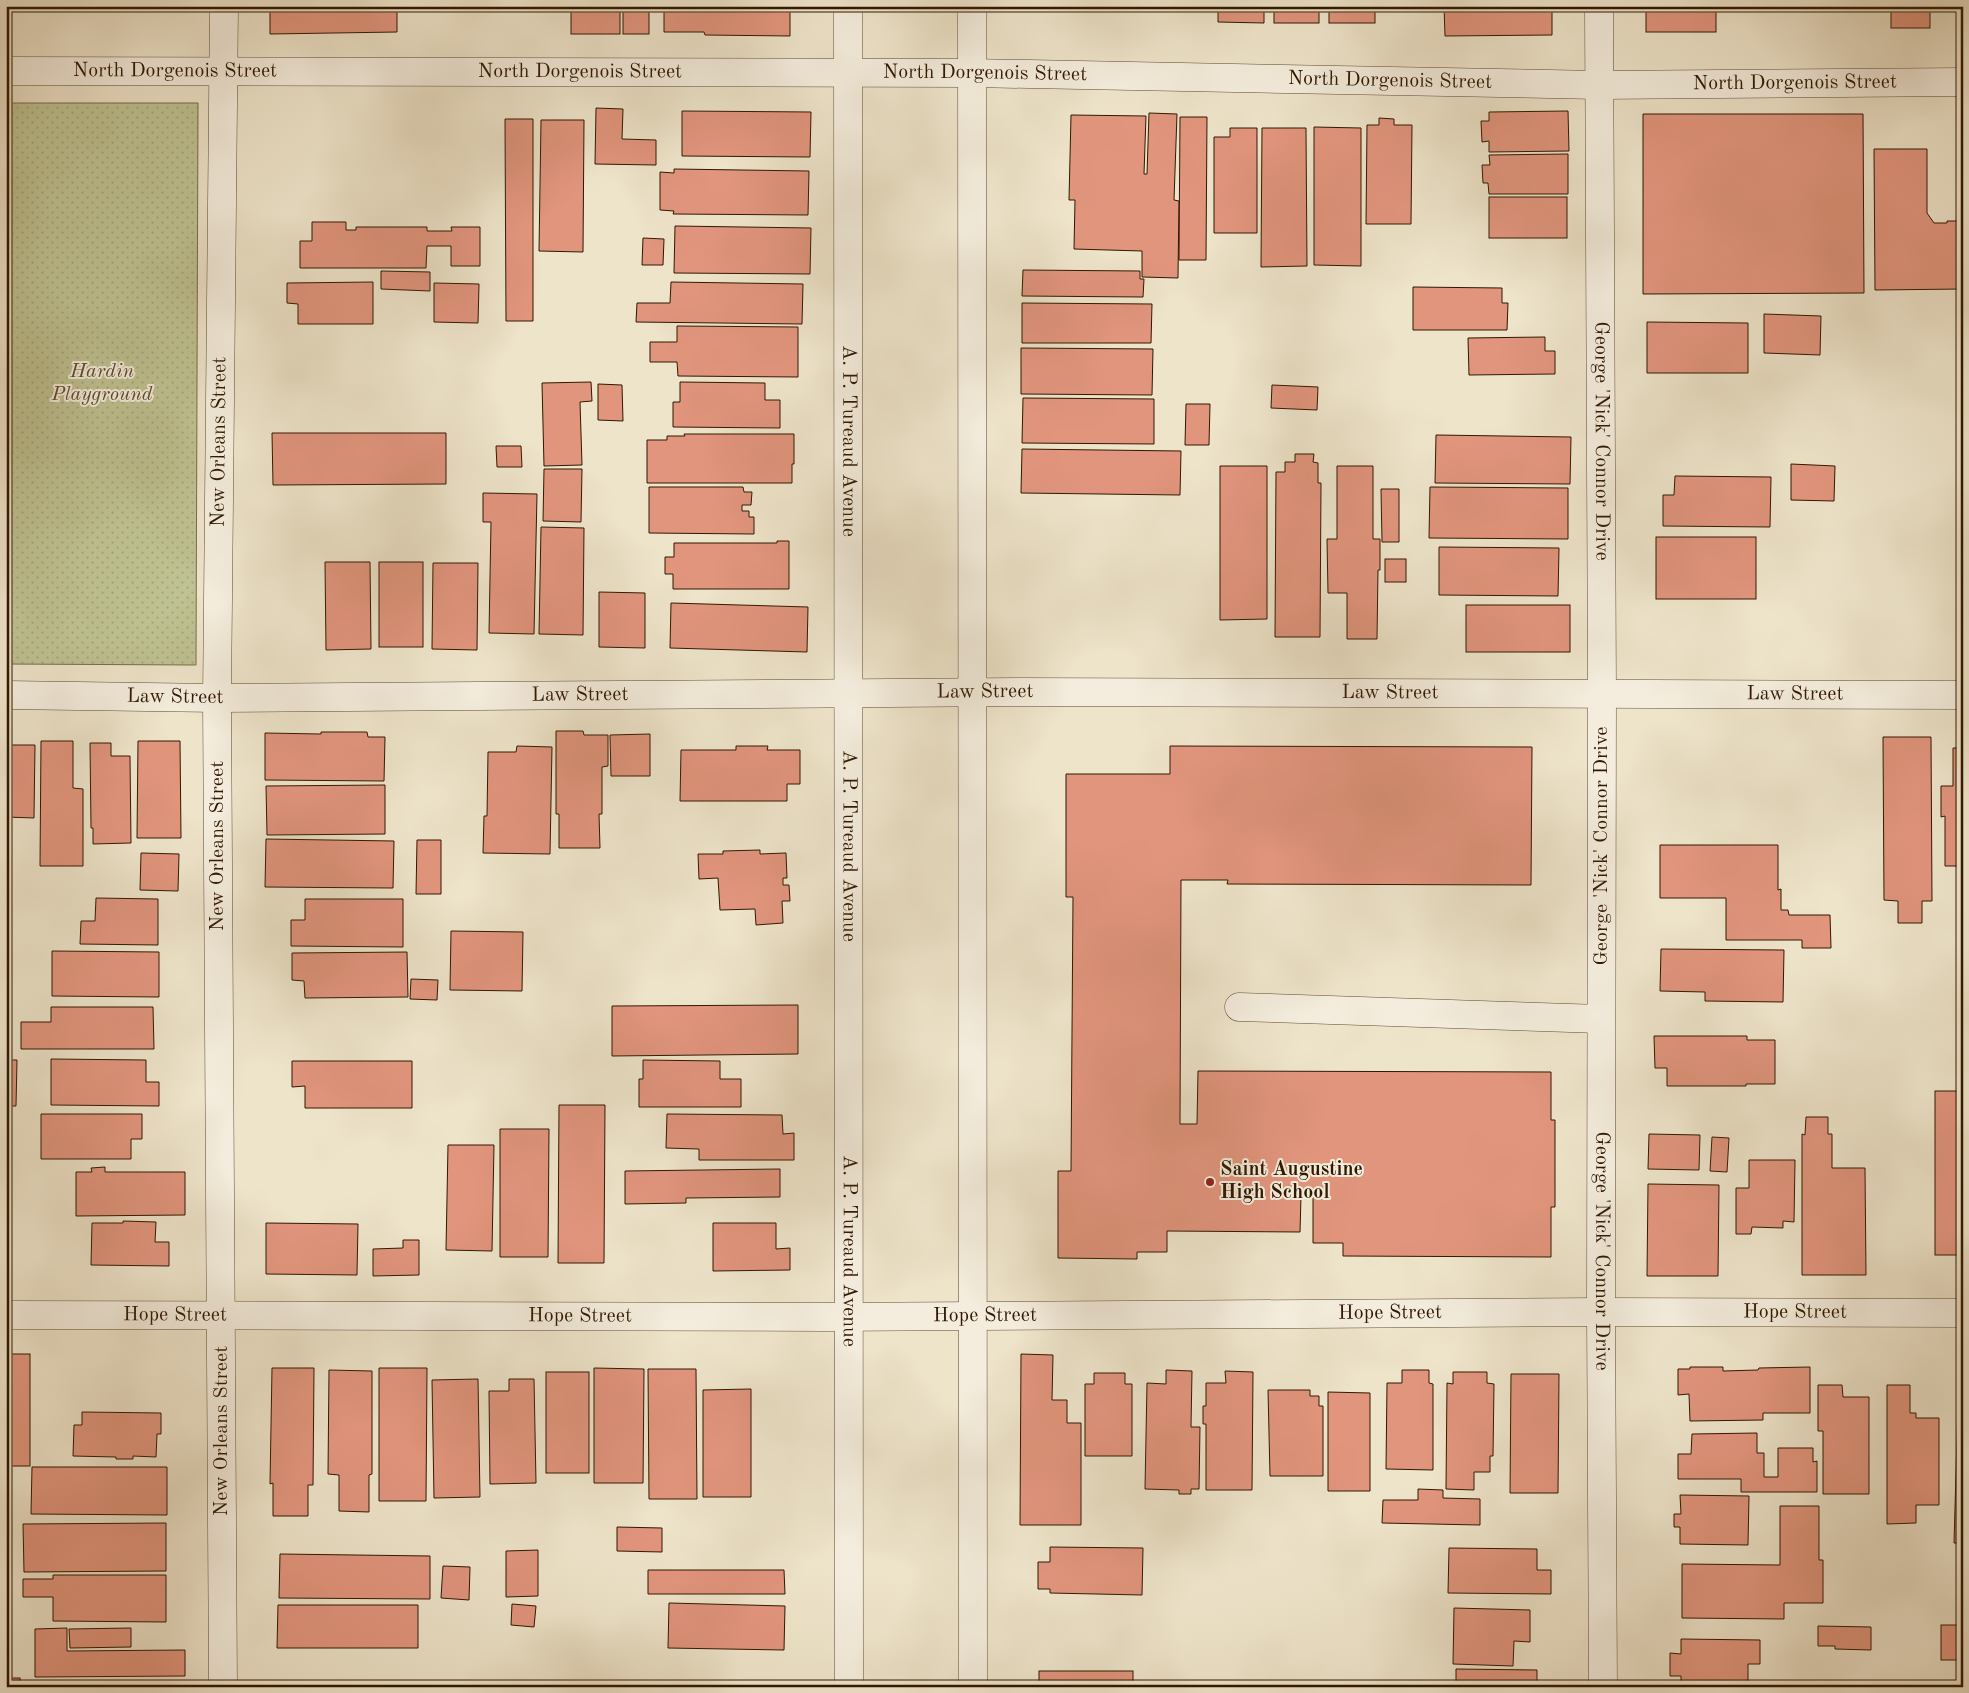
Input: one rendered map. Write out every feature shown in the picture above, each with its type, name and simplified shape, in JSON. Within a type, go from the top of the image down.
[{"type":"street","name":"New Orleans Street","points":[[224,6],[225,72],[217,698],[224,1687]]},
{"type":"street","name":"A. P. Tureaud Avenue","points":[[848,6],[849,1687]]},
{"type":"street","points":[[972,6],[973,1687]]},
{"type":"street","name":"George 'Nick' Connor Drive","points":[[1599,6],[1603,1687]]},
{"type":"street","name":"North Dorgenois Street","points":[[6,71],[972,73],[1599,85],[1963,82]]},
{"type":"street","name":"Law Street","points":[[6,695],[217,698],[973,692],[1963,695]]},
{"type":"street","points":[[1239,1007],[1601,1019]]},
{"type":"street","name":"Hope Street","points":[[6,1315],[849,1317],[1601,1312],[1963,1313]]},
{"type":"green space","name":"Hardin Playground","points":[[6,103],[198,103],[196,665],[6,664]]},
{"type":"building","points":[[270,6],[397,7],[397,32],[270,34]]},
{"type":"building","points":[[437,6],[466,6],[466,10],[437,10]]},
{"type":"building","points":[[511,6],[532,6],[532,11],[511,11]]},
{"type":"building","points":[[571,6],[620,6],[620,34],[571,34]]},
{"type":"building","points":[[623,6],[649,6],[649,34],[623,34]]},
{"type":"building","points":[[664,6],[790,6],[790,36],[705,35],[704,32],[664,32]]},
{"type":"building","points":[[1218,6],[1264,6],[1264,23],[1218,22]]},
{"type":"building","points":[[1274,6],[1319,6],[1319,23],[1274,23]]},
{"type":"building","points":[[1329,6],[1375,6],[1375,23],[1329,23]]},
{"type":"building","points":[[1444,6],[1552,6],[1552,35],[1445,36]]},
{"type":"building","points":[[1646,6],[1716,6],[1716,32],[1646,32]]},
{"type":"building","points":[[1891,6],[1930,6],[1930,28],[1891,28]]},
{"type":"building","points":[[596,108],[623,109],[622,139],[656,140],[656,165],[595,164]]},
{"type":"building","points":[[682,111],[811,112],[810,157],[682,156]]},
{"type":"building","points":[[1568,111],[1569,151],[1489,152],[1489,141],[1482,142],[1481,121],[1489,121],[1489,112]]},
{"type":"building","points":[[1149,113],[1177,114],[1174,200],[1179,201],[1178,278],[1142,277],[1142,251],[1074,249],[1075,200],[1069,200],[1071,115],[1146,116],[1144,174],[1147,174]]},
{"type":"building","points":[[1643,114],[1863,114],[1864,293],[1643,294]]},
{"type":"building","points":[[1180,117],[1207,117],[1206,260],[1179,260]]},
{"type":"building","points":[[1379,118],[1394,119],[1394,125],[1412,125],[1411,224],[1366,224],[1367,125],[1379,125]]},
{"type":"building","points":[[505,119],[533,119],[533,321],[506,321]]},
{"type":"building","points":[[541,120],[584,120],[583,252],[539,251]]},
{"type":"building","points":[[1314,127],[1361,128],[1361,266],[1314,265]]},
{"type":"building","points":[[1230,128],[1257,128],[1257,233],[1214,233],[1214,137],[1230,137]]},
{"type":"building","points":[[1262,128],[1306,128],[1307,266],[1261,267]]},
{"type":"building","points":[[1874,149],[1927,149],[1927,213],[1934,223],[1963,221],[1963,289],[1875,290]]},
{"type":"building","points":[[1568,154],[1568,194],[1489,194],[1488,183],[1483,183],[1482,165],[1490,165],[1489,155]]},
{"type":"building","points":[[674,169],[809,171],[808,215],[673,214],[674,211],[660,210],[660,172],[674,173]]},
{"type":"building","points":[[1489,197],[1567,197],[1567,238],[1489,238]]},
{"type":"building","points":[[312,222],[346,222],[346,230],[356,230],[356,227],[427,227],[427,231],[452,231],[451,227],[480,227],[480,266],[451,266],[451,246],[427,246],[426,268],[300,268],[300,241],[312,241]]},
{"type":"building","points":[[675,226],[811,228],[810,274],[674,273]]},
{"type":"building","points":[[643,238],[664,239],[663,265],[642,265]]},
{"type":"building","points":[[1023,270],[1140,271],[1140,279],[1144,279],[1143,297],[1022,296]]},
{"type":"building","points":[[381,271],[430,272],[430,291],[381,289]]},
{"type":"building","points":[[373,282],[373,324],[298,324],[298,304],[287,303],[287,283]]},
{"type":"building","points":[[671,282],[803,284],[802,324],[636,322],[637,303],[670,303]]},
{"type":"building","points":[[434,283],[479,284],[478,323],[434,322]]},
{"type":"building","points":[[1413,287],[1502,288],[1502,303],[1508,303],[1507,330],[1413,330]]},
{"type":"building","points":[[1022,303],[1152,304],[1151,343],[1022,343]]},
{"type":"building","points":[[1764,314],[1821,316],[1820,355],[1764,353]]},
{"type":"building","points":[[1647,322],[1748,323],[1748,373],[1647,373]]},
{"type":"building","points":[[677,326],[798,327],[798,377],[678,376],[677,362],[650,362],[650,342],[677,342]]},
{"type":"building","points":[[1545,337],[1545,351],[1555,351],[1555,374],[1469,375],[1468,338]]},
{"type":"building","points":[[1021,348],[1153,349],[1152,395],[1021,394]]},
{"type":"building","points":[[591,382],[592,401],[580,402],[582,465],[544,466],[542,383]]},
{"type":"building","points":[[680,382],[765,383],[765,400],[780,400],[780,428],[673,427],[673,402],[680,402]]},
{"type":"building","points":[[598,384],[622,385],[623,421],[598,420]]},
{"type":"building","points":[[1272,385],[1318,387],[1317,410],[1271,408]]},
{"type":"building","points":[[1023,398],[1154,399],[1154,444],[1022,443]]},
{"type":"building","points":[[1186,404],[1210,404],[1209,445],[1185,445]]},
{"type":"building","points":[[272,433],[446,433],[446,484],[273,485]]},
{"type":"building","points":[[684,434],[794,434],[792,483],[647,483],[647,440],[667,440],[667,436],[685,436]]},
{"type":"building","points":[[1436,435],[1571,437],[1570,484],[1435,483]]},
{"type":"building","points":[[496,446],[521,446],[522,467],[497,467]]},
{"type":"building","points":[[1022,449],[1181,451],[1180,495],[1021,493]]},
{"type":"building","points":[[1295,454],[1314,454],[1313,462],[1318,463],[1318,483],[1321,483],[1320,637],[1275,637],[1276,472],[1285,472],[1285,462],[1295,462]]},
{"type":"building","points":[[1791,464],[1835,466],[1834,501],[1791,500]]},
{"type":"building","points":[[1220,466],[1267,466],[1267,619],[1220,620]]},
{"type":"building","points":[[1337,466],[1373,466],[1373,539],[1380,539],[1377,639],[1347,639],[1347,593],[1328,593],[1327,539],[1337,539]]},
{"type":"building","points":[[544,469],[582,469],[581,522],[543,521]]},
{"type":"building","points":[[1675,476],[1771,477],[1770,527],[1663,526],[1663,495],[1674,495]]},
{"type":"building","points":[[649,487],[743,487],[744,492],[752,492],[751,505],[742,505],[742,511],[749,511],[749,517],[754,517],[754,534],[649,533]]},
{"type":"building","points":[[1430,487],[1568,488],[1568,539],[1429,538]]},
{"type":"building","points":[[1381,489],[1399,489],[1399,542],[1382,542]]},
{"type":"building","points":[[483,493],[537,494],[534,634],[489,633],[491,522],[483,522]]},
{"type":"building","points":[[541,527],[584,528],[583,635],[539,634]]},
{"type":"building","points":[[1656,537],[1756,537],[1756,599],[1656,599]]},
{"type":"building","points":[[777,541],[789,541],[789,589],[673,589],[673,574],[665,574],[665,557],[674,557],[674,543],[777,543]]},
{"type":"building","points":[[1439,547],[1559,548],[1558,596],[1439,595]]},
{"type":"building","points":[[1385,559],[1406,559],[1406,582],[1385,582]]},
{"type":"building","points":[[325,562],[370,562],[371,649],[326,650]]},
{"type":"building","points":[[379,562],[423,562],[423,647],[379,647]]},
{"type":"building","points":[[433,563],[478,563],[477,650],[432,649]]},
{"type":"building","points":[[599,592],[645,593],[645,648],[599,647]]},
{"type":"building","points":[[671,603],[808,607],[807,652],[670,648]]},
{"type":"building","points":[[1466,605],[1570,605],[1570,652],[1466,652]]},
{"type":"building","points":[[556,731],[583,731],[584,735],[608,735],[608,766],[602,767],[602,814],[599,814],[600,848],[559,848],[559,814],[556,814]]},
{"type":"building","points":[[321,732],[367,732],[368,737],[385,737],[384,781],[265,780],[265,733],[321,734]]},
{"type":"building","points":[[650,734],[650,776],[611,776],[610,735]]},
{"type":"building","points":[[1883,737],[1931,737],[1932,901],[1922,901],[1922,923],[1898,923],[1898,901],[1884,900]]},
{"type":"building","points":[[41,741],[73,741],[73,788],[83,789],[83,866],[40,866]]},
{"type":"building","points":[[138,741],[180,741],[181,838],[137,838]]},
{"type":"building","points":[[90,743],[111,743],[111,756],[130,756],[131,843],[93,844],[93,828],[91,828]]},
{"type":"building","points":[[6,745],[35,745],[34,818],[6,817]]},
{"type":"building","points":[[517,746],[552,747],[550,854],[483,853],[484,816],[487,816],[488,752],[516,752]]},
{"type":"building","points":[[736,746],[768,746],[767,750],[800,750],[800,784],[787,784],[787,801],[680,801],[681,750],[736,750]]},
{"type":"building","points":[[1170,746],[1532,747],[1531,885],[1227,884],[1228,880],[1181,880],[1180,1124],[1197,1124],[1198,1071],[1551,1072],[1551,1120],[1555,1120],[1555,1207],[1551,1207],[1551,1257],[1343,1256],[1343,1243],[1313,1243],[1313,1197],[1301,1196],[1300,1232],[1167,1231],[1167,1252],[1137,1252],[1137,1259],[1058,1258],[1058,1171],[1071,1171],[1073,897],[1066,897],[1066,774],[1170,774]]},
{"type":"building","points":[[1953,748],[1963,748],[1963,866],[1945,866],[1945,816],[1941,817],[1941,786],[1953,786]]},
{"type":"building","points":[[385,785],[385,834],[267,835],[266,786]]},
{"type":"building","points":[[266,839],[394,841],[393,888],[265,887]]},
{"type":"building","points":[[417,840],[441,840],[441,894],[416,894]]},
{"type":"building","points":[[1660,845],[1778,845],[1778,890],[1781,889],[1781,910],[1788,910],[1789,915],[1830,915],[1831,948],[1802,948],[1802,940],[1726,940],[1726,898],[1660,898]]},
{"type":"building","points":[[760,850],[760,854],[786,853],[787,878],[783,878],[783,885],[789,885],[790,901],[782,901],[783,923],[756,925],[755,909],[720,910],[718,878],[699,879],[698,854],[723,854],[723,851]]},
{"type":"building","points":[[141,853],[179,854],[178,891],[140,890]]},
{"type":"building","points":[[96,898],[158,899],[158,945],[80,944],[81,921],[95,921]]},
{"type":"building","points":[[305,899],[403,899],[403,947],[291,946],[291,920],[305,920]]},
{"type":"building","points":[[451,931],[523,932],[522,991],[450,990]]},
{"type":"building","points":[[1661,949],[1784,950],[1783,1002],[1705,1001],[1705,992],[1660,991]]},
{"type":"building","points":[[52,951],[159,952],[159,997],[52,996]]},
{"type":"building","points":[[407,952],[408,997],[305,998],[304,981],[292,980],[292,953]]},
{"type":"building","points":[[411,979],[438,980],[437,1000],[410,999]]},
{"type":"building","points":[[798,1005],[798,1054],[612,1056],[612,1006]]},
{"type":"building","points":[[51,1007],[153,1007],[154,1049],[21,1049],[21,1022],[51,1022]]},
{"type":"building","points":[[1654,1036],[1747,1036],[1747,1040],[1775,1040],[1775,1084],[1667,1086],[1667,1068],[1655,1068]]},
{"type":"building","points":[[51,1059],[146,1060],[146,1082],[159,1082],[159,1106],[51,1105]]},
{"type":"building","points":[[6,1060],[17,1060],[16,1106],[6,1106]]},
{"type":"building","points":[[643,1060],[720,1061],[720,1079],[741,1079],[741,1107],[639,1107],[639,1079],[643,1079]]},
{"type":"building","points":[[292,1061],[412,1061],[412,1108],[305,1108],[305,1086],[292,1087]]},
{"type":"building","points":[[1935,1091],[1963,1091],[1963,1255],[1935,1255]]},
{"type":"building","points":[[559,1105],[605,1105],[604,1263],[558,1263]]},
{"type":"building","points":[[41,1114],[142,1114],[142,1139],[131,1139],[131,1159],[41,1159]]},
{"type":"building","points":[[667,1114],[782,1115],[783,1134],[794,1133],[794,1160],[699,1160],[699,1149],[666,1148]]},
{"type":"building","points":[[1806,1117],[1828,1117],[1828,1134],[1832,1134],[1832,1168],[1865,1168],[1866,1275],[1802,1275],[1802,1134],[1805,1135]]},
{"type":"building","points":[[500,1129],[549,1129],[548,1257],[500,1257]]},
{"type":"building","points":[[1649,1134],[1700,1135],[1699,1170],[1648,1169]]},
{"type":"building","points":[[1712,1137],[1729,1138],[1727,1172],[1710,1171]]},
{"type":"building","points":[[448,1145],[494,1145],[492,1251],[446,1250]]},
{"type":"building","points":[[1749,1160],[1795,1160],[1794,1222],[1783,1221],[1783,1228],[1752,1227],[1751,1234],[1736,1234],[1736,1188],[1749,1188]]},
{"type":"building","points":[[105,1167],[105,1172],[185,1172],[185,1215],[76,1216],[76,1172],[92,1172],[91,1168]]},
{"type":"building","points":[[780,1169],[780,1197],[686,1198],[686,1203],[625,1204],[625,1171]]},
{"type":"building","points":[[1648,1184],[1719,1185],[1718,1276],[1647,1276]]},
{"type":"building","points":[[123,1221],[156,1222],[155,1242],[169,1242],[169,1266],[91,1265],[92,1223],[123,1223]]},
{"type":"building","points":[[266,1223],[358,1224],[357,1275],[266,1274]]},
{"type":"building","points":[[713,1223],[776,1223],[776,1249],[790,1248],[790,1270],[713,1271]]},
{"type":"building","points":[[403,1240],[419,1240],[419,1275],[373,1276],[373,1249],[403,1248]]},
{"type":"building","points":[[6,1354],[30,1354],[30,1466],[6,1466]]},
{"type":"building","points":[[1021,1354],[1053,1355],[1052,1400],[1067,1400],[1067,1423],[1081,1423],[1081,1525],[1020,1525]]},
{"type":"building","points":[[1690,1367],[1723,1367],[1723,1371],[1810,1367],[1810,1413],[1763,1413],[1763,1420],[1690,1421],[1689,1394],[1678,1395],[1678,1369],[1690,1369]]},
{"type":"building","points":[[272,1368],[314,1368],[313,1485],[308,1485],[308,1516],[273,1516],[273,1483],[270,1484]]},
{"type":"building","points":[[379,1368],[427,1368],[426,1501],[379,1501]]},
{"type":"building","points":[[594,1368],[644,1369],[643,1483],[594,1483]]},
{"type":"building","points":[[648,1369],[696,1369],[697,1499],[649,1499]]},
{"type":"building","points":[[329,1370],[372,1371],[372,1474],[369,1475],[369,1512],[339,1511],[339,1475],[328,1474]]},
{"type":"building","points":[[1166,1370],[1192,1371],[1191,1427],[1200,1427],[1199,1489],[1191,1489],[1191,1494],[1179,1494],[1179,1490],[1145,1489],[1147,1383],[1166,1384]]},
{"type":"building","points":[[1402,1370],[1429,1370],[1429,1383],[1433,1384],[1433,1470],[1386,1469],[1387,1383],[1402,1383]]},
{"type":"building","points":[[1225,1371],[1253,1372],[1252,1490],[1206,1490],[1206,1424],[1203,1424],[1203,1406],[1206,1406],[1206,1383],[1226,1383]]},
{"type":"building","points":[[546,1372],[589,1372],[589,1473],[546,1473]]},
{"type":"building","points":[[1453,1372],[1487,1372],[1487,1383],[1494,1384],[1493,1456],[1490,1456],[1490,1472],[1474,1472],[1474,1490],[1446,1489],[1447,1383],[1453,1384]]},
{"type":"building","points":[[1094,1373],[1125,1373],[1125,1384],[1132,1384],[1132,1456],[1085,1456],[1085,1384],[1094,1384]]},
{"type":"building","points":[[1511,1374],[1559,1374],[1558,1493],[1510,1493]]},
{"type":"building","points":[[478,1379],[480,1497],[434,1498],[432,1380]]},
{"type":"building","points":[[509,1379],[534,1379],[536,1483],[490,1484],[489,1391],[509,1391]]},
{"type":"building","points":[[1818,1385],[1842,1385],[1843,1397],[1869,1397],[1869,1494],[1823,1494],[1823,1431],[1818,1431]]},
{"type":"building","points":[[1887,1385],[1910,1385],[1910,1413],[1916,1413],[1916,1418],[1939,1418],[1939,1505],[1916,1505],[1916,1523],[1887,1524]]},
{"type":"building","points":[[751,1389],[751,1497],[703,1497],[703,1390]]},
{"type":"building","points":[[1268,1390],[1310,1390],[1310,1396],[1319,1396],[1319,1406],[1323,1406],[1323,1476],[1270,1476]]},
{"type":"building","points":[[1328,1392],[1370,1393],[1370,1491],[1328,1491]]},
{"type":"building","points":[[1958,1402],[1963,1403],[1963,1543],[1954,1543]]},
{"type":"building","points":[[82,1412],[161,1413],[161,1434],[157,1434],[156,1457],[133,1456],[133,1459],[116,1459],[116,1457],[73,1456],[74,1425],[82,1425]]},
{"type":"building","points":[[1757,1433],[1757,1453],[1764,1453],[1764,1477],[1778,1477],[1778,1448],[1813,1448],[1813,1462],[1817,1461],[1817,1492],[1741,1492],[1741,1479],[1678,1479],[1678,1454],[1691,1454],[1692,1434]]},
{"type":"building","points":[[32,1467],[167,1467],[167,1515],[31,1514]]},
{"type":"building","points":[[1418,1489],[1443,1490],[1443,1498],[1480,1499],[1480,1525],[1382,1523],[1383,1500],[1418,1500]]},
{"type":"building","points":[[1680,1495],[1749,1496],[1748,1545],[1680,1544],[1680,1527],[1674,1527],[1674,1514],[1681,1514]]},
{"type":"building","points":[[1780,1506],[1819,1506],[1819,1560],[1823,1560],[1823,1603],[1784,1603],[1784,1619],[1682,1618],[1682,1564],[1780,1565]]},
{"type":"building","points":[[166,1523],[166,1571],[24,1572],[23,1524]]},
{"type":"building","points":[[617,1527],[662,1528],[662,1552],[617,1551]]},
{"type":"building","points":[[1050,1547],[1143,1548],[1142,1595],[1050,1593],[1050,1589],[1038,1589],[1038,1562],[1050,1562]]},
{"type":"building","points":[[1449,1548],[1537,1549],[1537,1570],[1551,1570],[1551,1594],[1448,1593]]},
{"type":"building","points":[[538,1550],[538,1596],[506,1597],[506,1551]]},
{"type":"building","points":[[280,1554],[430,1556],[430,1599],[279,1598]]},
{"type":"building","points":[[443,1566],[470,1567],[469,1600],[441,1598]]},
{"type":"building","points":[[648,1570],[784,1570],[785,1594],[648,1594]]},
{"type":"building","points":[[53,1575],[166,1575],[166,1622],[53,1621],[53,1597],[23,1597],[23,1579],[53,1579]]},
{"type":"building","points":[[669,1603],[785,1606],[784,1650],[668,1648]]},
{"type":"building","points":[[512,1604],[536,1606],[534,1627],[511,1625]]},
{"type":"building","points":[[278,1605],[418,1605],[418,1648],[277,1648]]},
{"type":"building","points":[[1454,1608],[1530,1610],[1530,1642],[1514,1641],[1513,1666],[1453,1664]]},
{"type":"building","points":[[1941,1625],[1963,1625],[1963,1660],[1941,1660]]},
{"type":"building","points":[[1818,1626],[1871,1627],[1871,1650],[1835,1649],[1835,1646],[1818,1646]]},
{"type":"building","points":[[67,1628],[67,1651],[185,1650],[185,1676],[35,1677],[35,1629]]},
{"type":"building","points":[[131,1628],[131,1647],[70,1648],[69,1629]]},
{"type":"building","points":[[1681,1639],[1760,1640],[1760,1664],[1748,1664],[1748,1687],[1681,1687],[1681,1676],[1670,1676],[1670,1653],[1681,1654]]},
{"type":"building","points":[[1456,1669],[1537,1670],[1537,1685],[1551,1685],[1551,1687],[1456,1687]]},
{"type":"building","points":[[1039,1671],[1133,1671],[1133,1687],[1039,1687]]},
{"type":"building","points":[[6,1678],[20,1678],[20,1687],[6,1687]]},
{"type":"building","points":[[106,1684],[106,1687],[65,1687],[65,1685]]},
{"type":"place","name":"Saint Augustine High School","points":[[1210,1182]]}]
